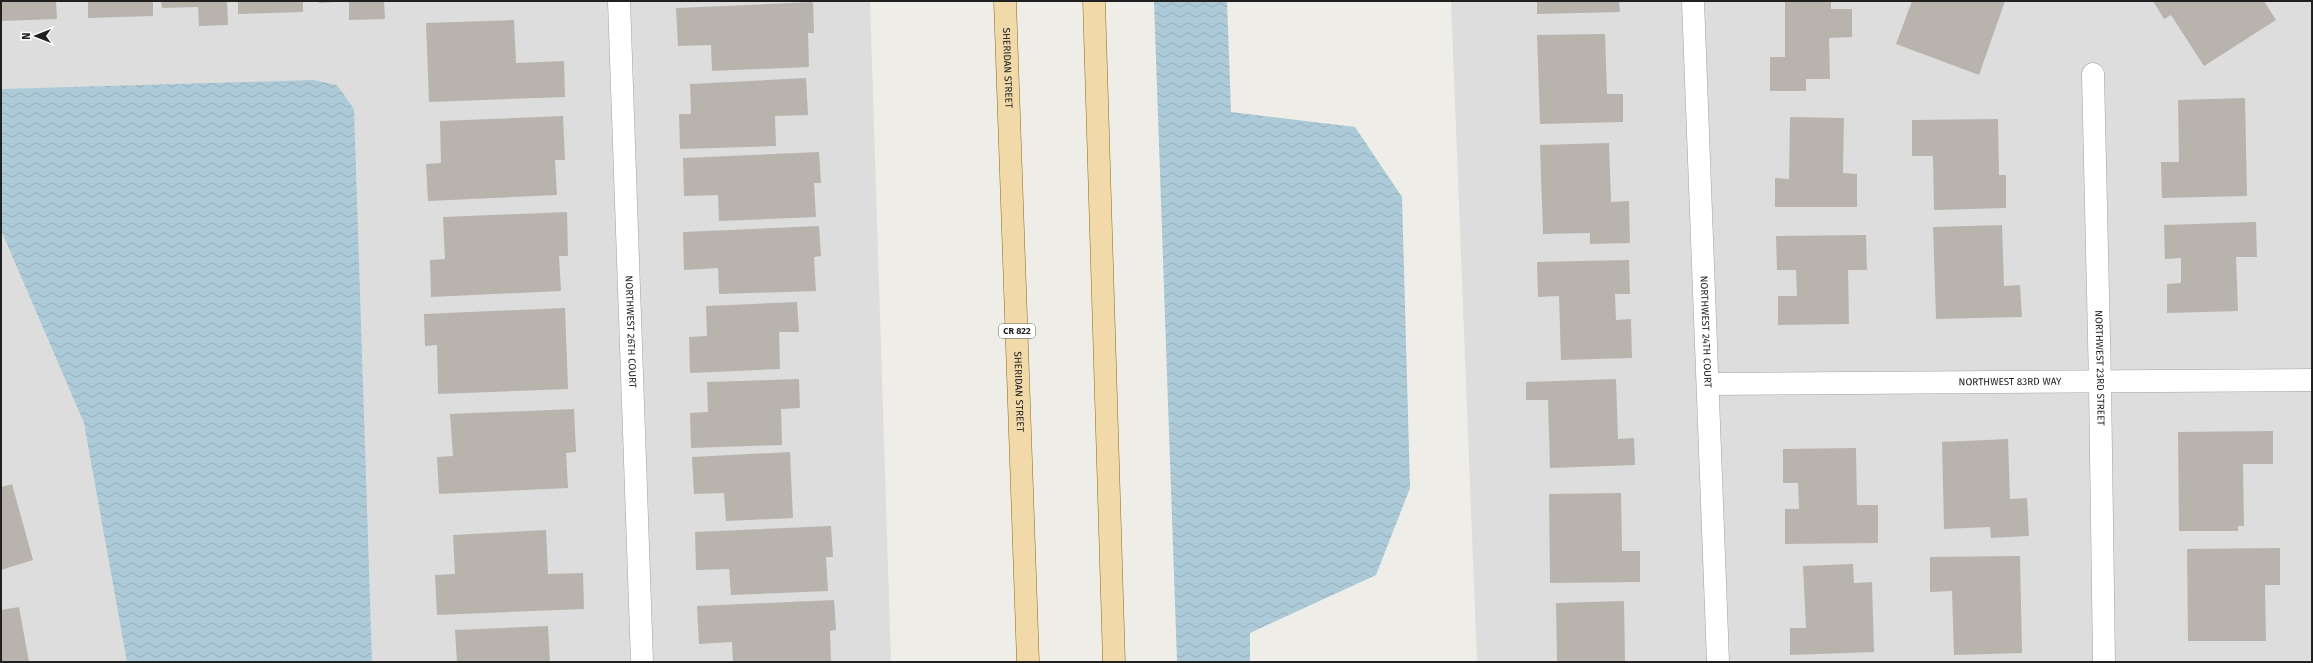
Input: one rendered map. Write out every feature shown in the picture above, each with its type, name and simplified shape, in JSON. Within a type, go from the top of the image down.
[{"type":"main road","name":"SHERIDAN STREET","points":[[1005,1],[1028,662]]},
{"type":"main road","points":[[1094,1],[1114,662]]},
{"type":"street","name":"NORTHWEST 26TH COURT","points":[[619,1],[642,662]]},
{"type":"street","name":"NORTHWEST 24TH COURT","points":[[1693,1],[1718,662]]},
{"type":"street","name":"NORTHWEST 23RD STREET","points":[[2093,74],[2100,382],[2104,662]]},
{"type":"street","name":"NORTHWEST 83RD WAY","points":[[1708,384],[2312,380]]},
{"type":"shaded area","points":[[1,1],[870,1],[891,662],[1,662]]},
{"type":"shaded area","points":[[1451,1],[2312,1],[2312,662],[1477,662]]},
{"type":"water","points":[[1154,1],[1227,1],[1231,112],[1355,127],[1402,197],[1410,488],[1376,575],[1250,633],[1250,662],[1177,662]]},
{"type":"water","points":[[313,80],[337,85],[354,109],[372,662],[127,662],[84,423],[1,230],[1,89]]},
{"type":"building","points":[[1,1],[56,1],[57,19],[1,21]]},
{"type":"building","points":[[88,1],[153,1],[153,16],[88,18]]},
{"type":"building","points":[[161,1],[227,1],[228,25],[199,26],[198,7],[162,8]]},
{"type":"building","points":[[238,1],[303,1],[303,12],[238,14]]},
{"type":"building","points":[[319,1],[335,1],[335,2],[319,3]]},
{"type":"building","points":[[349,1],[384,1],[385,19],[349,20]]},
{"type":"building","points":[[1537,1],[1619,1],[1620,12],[1537,14]]},
{"type":"building","points":[[1785,1],[1831,1],[1831,9],[1852,9],[1852,37],[1829,38],[1830,79],[1806,79],[1806,91],[1770,91],[1770,57],[1785,57]]},
{"type":"building","points":[[1912,1],[2005,1],[1979,75],[1896,44]]},
{"type":"building","points":[[2153,1],[2264,1],[2276,20],[2204,66],[2171,15],[2164,19]]},
{"type":"building","points":[[813,2],[814,33],[808,33],[809,67],[712,71],[711,45],[678,46],[676,8]]},
{"type":"building","points":[[514,20],[516,63],[564,61],[565,97],[429,102],[426,23]]},
{"type":"building","points":[[1605,34],[1607,94],[1623,94],[1623,122],[1540,124],[1537,35]]},
{"type":"building","points":[[806,78],[808,115],[775,116],[776,146],[680,149],[679,114],[691,114],[690,84]]},
{"type":"building","points":[[2245,98],[2247,196],[2162,198],[2161,162],[2179,162],[2178,100]]},
{"type":"building","points":[[563,116],[565,160],[555,160],[557,195],[428,201],[426,164],[441,163],[440,121]]},
{"type":"building","points":[[1790,117],[1844,118],[1843,173],[1857,174],[1857,207],[1775,207],[1775,178],[1789,179]]},
{"type":"building","points":[[1998,119],[1999,175],[2006,175],[2006,208],[1934,210],[1933,156],[1912,156],[1912,120]]},
{"type":"building","points":[[1609,143],[1611,202],[1629,201],[1630,243],[1590,244],[1590,233],[1543,234],[1540,145]]},
{"type":"building","points":[[819,152],[821,183],[814,183],[816,217],[719,221],[718,195],[684,196],[683,158]]},
{"type":"building","points":[[567,212],[568,256],[559,256],[561,291],[431,297],[430,260],[445,259],[443,217]]},
{"type":"building","points":[[2256,222],[2257,257],[2236,257],[2238,311],[2167,313],[2167,284],[2181,283],[2181,258],[2165,259],[2164,225]]},
{"type":"building","points":[[2002,225],[2004,286],[2020,285],[2022,317],[1936,319],[1933,227]]},
{"type":"building","points":[[819,226],[821,256],[814,257],[816,291],[719,294],[718,268],[684,270],[683,232]]},
{"type":"building","points":[[1866,235],[1867,270],[1848,270],[1849,324],[1778,325],[1778,296],[1797,296],[1796,270],[1777,270],[1776,236]]},
{"type":"building","points":[[1629,260],[1630,294],[1615,294],[1616,320],[1631,319],[1632,358],[1561,360],[1559,296],[1538,297],[1537,262]]},
{"type":"building","points":[[797,302],[799,332],[779,332],[780,369],[690,373],[689,337],[707,336],[706,306]]},
{"type":"building","points":[[565,308],[568,389],[438,394],[437,345],[425,346],[424,314]]},
{"type":"building","points":[[799,379],[800,408],[781,409],[782,445],[691,448],[690,413],[708,412],[707,382]]},
{"type":"building","points":[[1616,379],[1618,439],[1634,438],[1635,465],[1550,468],[1548,400],[1526,400],[1526,382]]},
{"type":"building","points":[[574,409],[576,452],[566,453],[568,488],[439,494],[437,457],[453,456],[450,414]]},
{"type":"building","points":[[2273,431],[2273,464],[2243,464],[2244,526],[2238,526],[2238,531],[2179,531],[2178,432]]},
{"type":"building","points":[[2008,439],[2010,499],[2027,498],[2029,536],[1991,538],[1990,527],[1944,529],[1942,442]]},
{"type":"building","points":[[1856,448],[1857,505],[1878,505],[1878,543],[1785,544],[1785,509],[1799,509],[1798,483],[1783,483],[1783,449]]},
{"type":"building","points":[[790,452],[793,518],[726,521],[724,493],[694,494],[692,457]]},
{"type":"building","points":[[12,484],[33,560],[1,570],[1,487]]},
{"type":"building","points":[[1621,493],[1622,551],[1640,551],[1640,582],[1550,583],[1549,494]]},
{"type":"building","points":[[831,526],[833,557],[826,557],[828,591],[731,595],[729,569],[696,570],[695,532]]},
{"type":"building","points":[[546,530],[548,574],[583,573],[584,609],[437,615],[435,575],[455,574],[453,535]]},
{"type":"building","points":[[2280,548],[2280,585],[2265,585],[2266,641],[2188,641],[2187,549]]},
{"type":"building","points":[[2020,556],[2022,653],[1954,655],[1952,591],[1930,592],[1930,557]]},
{"type":"building","points":[[1853,564],[1854,583],[1872,582],[1874,652],[1790,655],[1790,628],[1806,628],[1803,566]]},
{"type":"building","points":[[834,600],[836,630],[830,631],[831,662],[733,662],[732,642],[699,644],[697,606]]},
{"type":"building","points":[[1624,601],[1625,662],[1557,662],[1556,603]]},
{"type":"building","points":[[19,607],[29,662],[1,662],[1,610]]},
{"type":"building","points":[[548,626],[550,662],[457,662],[455,630]]}]
